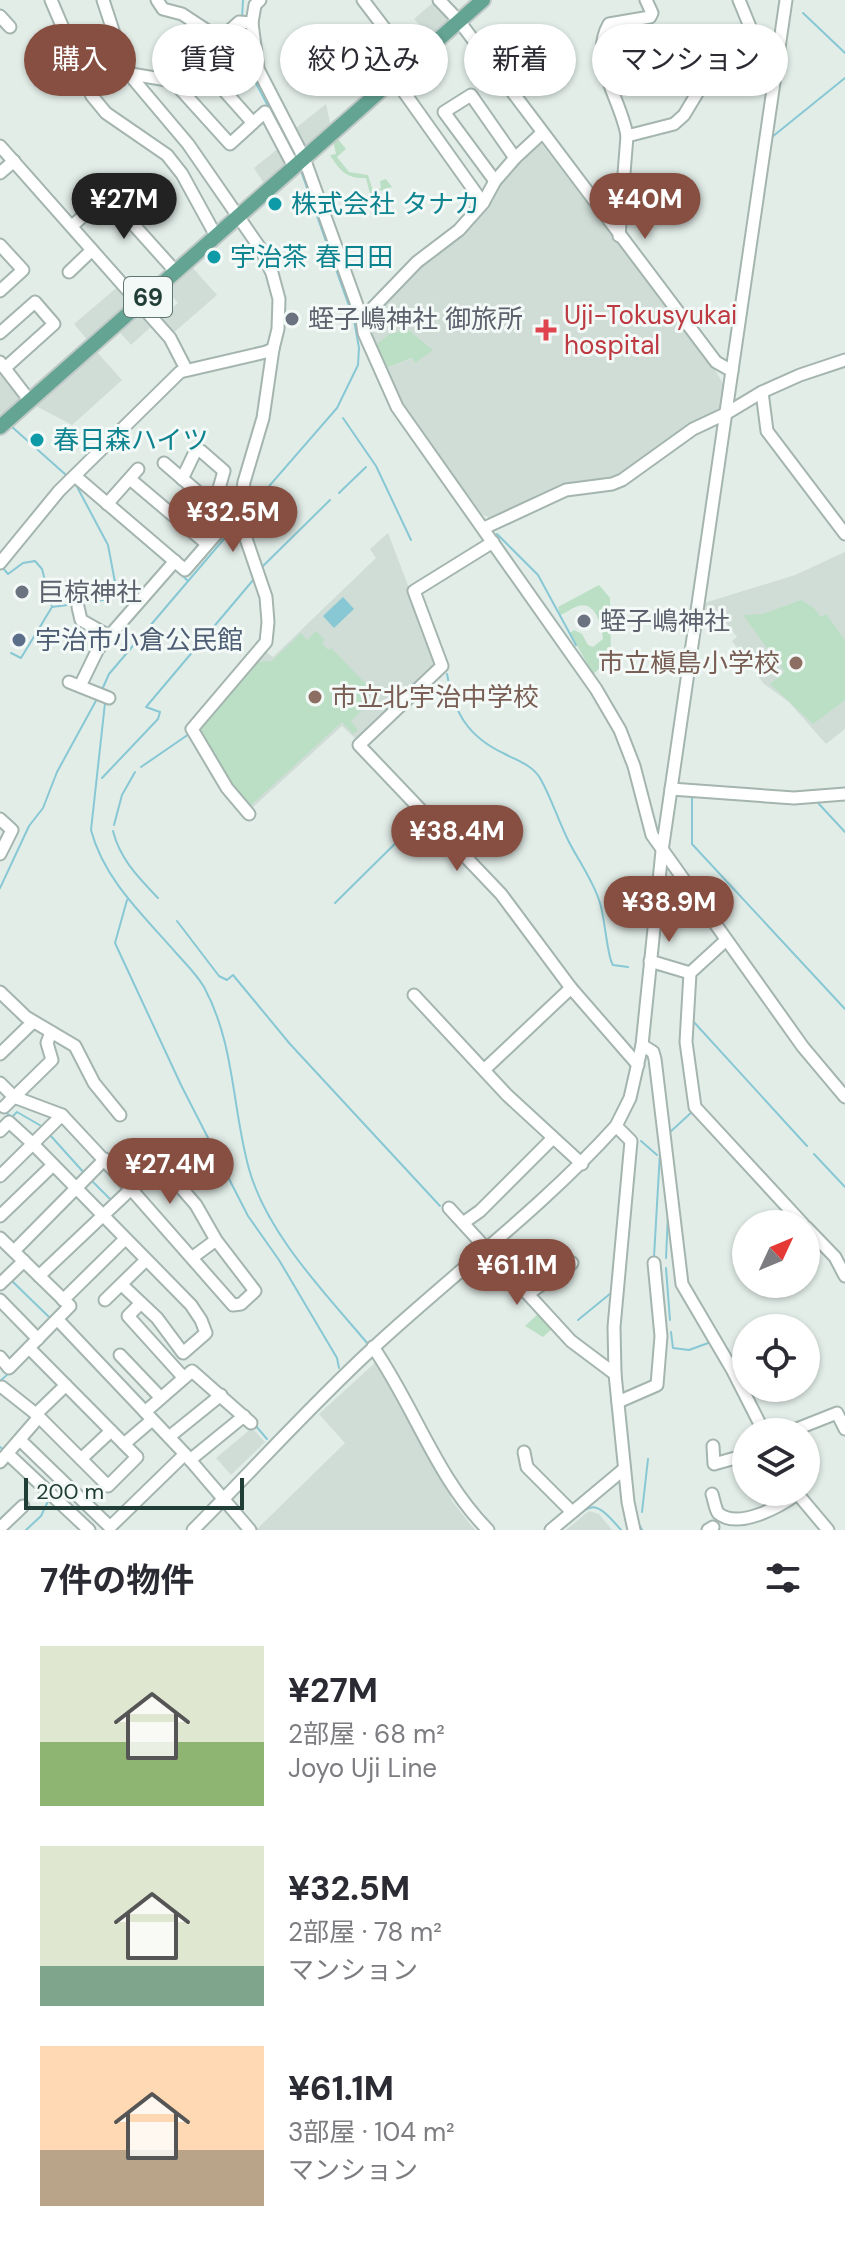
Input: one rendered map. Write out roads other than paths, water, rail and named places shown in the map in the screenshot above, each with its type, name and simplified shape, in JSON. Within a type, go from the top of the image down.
[{"type":"main road","name":"69","points":[[448,31],[483,0]]},
{"type":"main road","name":"69","points":[[0,427],[374,96]]},
{"type":"street","points":[[51,0],[92,96],[106,113],[167,155],[182,174],[216,236]]},
{"type":"street","points":[[103,0],[111,24]]},
{"type":"street","points":[[157,0],[163,9],[182,14],[197,24]]},
{"type":"street","points":[[182,14],[185,0]]},
{"type":"street","points":[[243,24],[260,0]]},
{"type":"street","points":[[363,0],[381,24]]},
{"type":"street","points":[[439,0],[459,21],[716,362],[732,371]]},
{"type":"street","points":[[619,236],[627,136],[625,119],[605,73],[605,32],[609,24],[650,17],[652,13],[646,0]]},
{"type":"street","points":[[739,0],[749,24]]},
{"type":"street","points":[[782,24],[786,0]]},
{"type":"street","points":[[0,16],[10,27]]},
{"type":"street","points":[[246,22],[258,69],[397,407],[596,689],[620,730],[634,766],[652,835],[662,851],[803,1047],[845,1097]]},
{"type":"street","points":[[136,81],[188,144],[260,248],[277,286],[279,323],[263,418],[244,482],[240,522],[266,597],[266,642],[192,729],[227,788],[249,814]]},
{"type":"street","points":[[495,181],[444,112],[471,95],[515,158]]},
{"type":"street","points":[[187,96],[230,144],[265,112],[299,163]]},
{"type":"street","points":[[229,96],[253,123]]},
{"type":"street","points":[[407,96],[483,203]]},
{"type":"street","points":[[627,136],[674,124],[696,96]]},
{"type":"street","points":[[193,1530],[373,1347],[582,1164],[616,1126],[630,1098],[642,1045],[662,851],[772,96]]},
{"type":"street","points":[[362,319],[417,262],[459,230],[483,203],[495,181],[542,133]]},
{"type":"street","points":[[0,146],[170,338],[186,369]]},
{"type":"street","points":[[0,173],[14,161]]},
{"type":"street","points":[[72,226],[107,195],[176,272]]},
{"type":"street","points":[[0,291],[23,270],[1,247]]},
{"type":"street","points":[[69,272],[92,250]]},
{"type":"street","points":[[0,333],[35,302],[54,324],[3,365],[30,401]]},
{"type":"street","points":[[0,563],[72,478],[180,372],[273,349]]},
{"type":"street","points":[[484,528],[566,490],[622,480],[693,429],[762,392],[845,360]]},
{"type":"street","points":[[762,392],[767,431],[845,534]]},
{"type":"street","points":[[72,478],[185,570],[218,532],[214,506],[224,471],[196,450],[182,479]]},
{"type":"street","points":[[164,463],[214,506]]},
{"type":"street","points":[[107,504],[138,469]]},
{"type":"street","points":[[130,479],[207,544]]},
{"type":"street","points":[[493,542],[414,591],[442,666],[359,745],[501,894],[571,988],[638,1065]]},
{"type":"street","points":[[109,698],[74,684],[98,649],[175,561]]},
{"type":"street","points":[[78,607],[81,620],[109,636]]},
{"type":"street","points":[[671,789],[794,798],[845,794]]},
{"type":"street","points":[[0,819],[12,830],[1,852]]},
{"type":"street","points":[[725,941],[690,973],[686,1042],[695,1107],[791,1210]]},
{"type":"street","points":[[650,961],[690,973]]},
{"type":"street","points":[[485,1069],[571,988]]},
{"type":"street","points":[[414,995],[507,1095],[582,1164]]},
{"type":"street","points":[[2,1000],[75,1046],[94,1083],[120,1115]]},
{"type":"street","points":[[0,1054],[33,1022]]},
{"type":"street","points":[[4,1107],[52,1060],[47,1043],[51,1032]]},
{"type":"street","points":[[642,1045],[653,1052],[655,1059],[682,1284],[757,1418]]},
{"type":"street","points":[[0,1083],[14,1097],[62,1115],[105,1159],[131,1189],[193,1257],[233,1305],[241,1304],[255,1291],[216,1240],[196,1205],[164,1168],[131,1189],[39,1276]]},
{"type":"street","points":[[0,1176],[62,1115]]},
{"type":"street","points":[[0,1131],[9,1122],[32,1143],[191,1305],[206,1333],[183,1353],[157,1318],[122,1285]]},
{"type":"street","points":[[616,1126],[631,1141],[614,1327],[624,1469],[634,1530]]},
{"type":"street","points":[[463,1223],[480,1211],[553,1138]]},
{"type":"street","points":[[14,1251],[105,1159]]},
{"type":"street","points":[[0,1216],[53,1165]]},
{"type":"street","points":[[449,1208],[571,1341],[615,1374]]},
{"type":"street","points":[[0,1238],[70,1306],[9,1368],[0,1357]]},
{"type":"street","points":[[63,1300],[124,1240]]},
{"type":"street","points":[[193,1257],[216,1240]]},
{"type":"street","points":[[820,1241],[835,1257],[845,1276]]},
{"type":"street","points":[[0,1284],[24,1261]]},
{"type":"street","points":[[105,1300],[145,1261]]},
{"type":"street","points":[[528,1294],[572,1263]]},
{"type":"street","points":[[618,1402],[657,1385],[661,1336],[654,1263]]},
{"type":"street","points":[[0,1300],[66,1385],[137,1457],[108,1486],[37,1415],[2,1387]]},
{"type":"street","points":[[141,1303],[128,1316],[184,1378]]},
{"type":"street","points":[[58,1320],[188,1457],[250,1530]]},
{"type":"street","points":[[373,1347],[395,1378],[455,1491],[488,1530]]},
{"type":"street","points":[[120,1355],[161,1398]]},
{"type":"street","points":[[20,1440],[110,1527],[188,1457],[247,1420],[192,1371],[161,1398],[124,1444]]},
{"type":"street","points":[[66,1385],[37,1415],[4,1458],[50,1492],[89,1530]]},
{"type":"street","points":[[169,1437],[221,1395]]},
{"type":"street","points":[[820,1420],[837,1413],[845,1429]]},
{"type":"street","points":[[81,1459],[111,1431]]},
{"type":"street","points":[[713,1446],[714,1464],[732,1459]]},
{"type":"street","points":[[524,1452],[527,1467],[572,1512]]},
{"type":"street","points":[[551,1530],[624,1469]]},
{"type":"street","points":[[50,1492],[60,1479]]},
{"type":"street","points":[[712,1494],[719,1514],[730,1522],[755,1522],[778,1506]]},
{"type":"street","points":[[0,1529],[23,1506]]},
{"type":"street","points":[[807,1506],[828,1530]]},
{"type":"water","points":[[343,597],[354,609],[334,628],[323,616]]},
{"type":"waterway","points":[[242,18],[243,0]]},
{"type":"waterway","points":[[803,13],[845,53]]},
{"type":"waterway","points":[[772,137],[845,78]]},
{"type":"waterway","points":[[263,96],[269,108]]},
{"type":"waterway","points":[[244,515],[337,408],[358,365],[359,348],[354,320],[301,171]]},
{"type":"waterway","points":[[343,418],[376,466],[411,540]]},
{"type":"waterway","points":[[11,426],[66,475]]},
{"type":"waterway","points":[[339,493],[366,467]]},
{"type":"waterway","points":[[75,483],[108,545],[118,598],[81,603]]},
{"type":"waterway","points":[[95,500],[166,562]]},
{"type":"waterway","points":[[262,567],[330,500]]},
{"type":"waterway","points":[[101,692],[109,674],[235,526]]},
{"type":"waterway","points":[[497,534],[538,575],[576,645]]},
{"type":"waterway","points":[[3,568],[8,574],[23,563],[35,561],[42,569],[52,607],[21,658],[11,653]]},
{"type":"waterway","points":[[174,568],[187,580]]},
{"type":"waterway","points":[[102,778],[158,719],[160,712],[146,707],[254,579]]},
{"type":"waterway","points":[[52,607],[75,604]]},
{"type":"waterway","points":[[447,674],[454,701],[472,732],[529,767],[540,778],[596,892],[611,961],[613,965],[628,967]]},
{"type":"waterway","points":[[0,888],[29,826],[43,808],[57,772],[98,697]]},
{"type":"waterway","points":[[105,703],[91,830],[97,848],[126,896],[204,987],[222,1031],[249,1169],[269,1217],[317,1284],[368,1344]]},
{"type":"waterway","points":[[141,767],[189,734]]},
{"type":"waterway","points":[[114,825],[122,795],[135,772]]},
{"type":"waterway","points":[[692,796],[692,844],[845,1009]]},
{"type":"waterway","points":[[819,799],[819,804],[845,832]]},
{"type":"waterway","points":[[335,903],[422,817]]},
{"type":"waterway","points":[[113,831],[125,859],[158,898]]},
{"type":"waterway","points":[[127,900],[115,943],[181,1085],[248,1216],[279,1260],[337,1358],[339,1368]]},
{"type":"waterway","points":[[177,921],[219,976],[227,980],[233,975],[290,1044],[440,1206]]},
{"type":"waterway","points":[[657,970],[684,977]]},
{"type":"waterway","points":[[692,1020],[807,1146]]},
{"type":"waterway","points":[[669,1133],[693,1111]]},
{"type":"waterway","points":[[5,1112],[12,1117],[17,1112],[43,1127]]},
{"type":"waterway","points":[[50,1135],[86,1175]]},
{"type":"waterway","points":[[641,1141],[657,1155]]},
{"type":"waterway","points":[[654,1257],[660,1152]]},
{"type":"waterway","points":[[814,1154],[845,1187]]},
{"type":"waterway","points":[[90,1179],[111,1200]]},
{"type":"waterway","points":[[666,1258],[668,1214]]},
{"type":"waterway","points":[[666,1268],[670,1320]]},
{"type":"waterway","points":[[12,1281],[50,1318]]},
{"type":"waterway","points":[[578,1320],[611,1293]]},
{"type":"waterway","points":[[671,1332],[673,1348],[689,1350],[711,1342]]},
{"type":"waterway","points":[[0,1381],[8,1374]]},
{"type":"waterway","points":[[255,1425],[267,1439]]},
{"type":"waterway","points":[[0,1447],[5,1451]]},
{"type":"waterway","points":[[642,1512],[648,1459]]},
{"type":"waterway","points":[[26,1530],[41,1516],[49,1499]]},
{"type":"waterway","points":[[560,1530],[591,1508],[603,1512],[621,1530]]},
{"type":"waterway","points":[[640,1526],[642,1530]]},
{"type":"place","name":"株式会社 タナカ","points":[[275,204]]},
{"type":"place","name":"宇治茶 春日田","points":[[214,257]]},
{"type":"place","name":"蛭子嶋神社 御旅所","points":[[292,319]]},
{"type":"place","name":"Uji-Tokusyukai hospital","points":[[546,330]]},
{"type":"place","name":"春日森ハイツ","points":[[37,440]]},
{"type":"place","name":"巨椋神社","points":[[22,592]]},
{"type":"place","name":"蛭子嶋神社","points":[[584,621]]},
{"type":"place","name":"宇治市小倉公民館","points":[[19,640]]},
{"type":"place","name":"市立槇島小学校","points":[[796,663]]},
{"type":"place","name":"市立北宇治中学校","points":[[315,697]]}]
